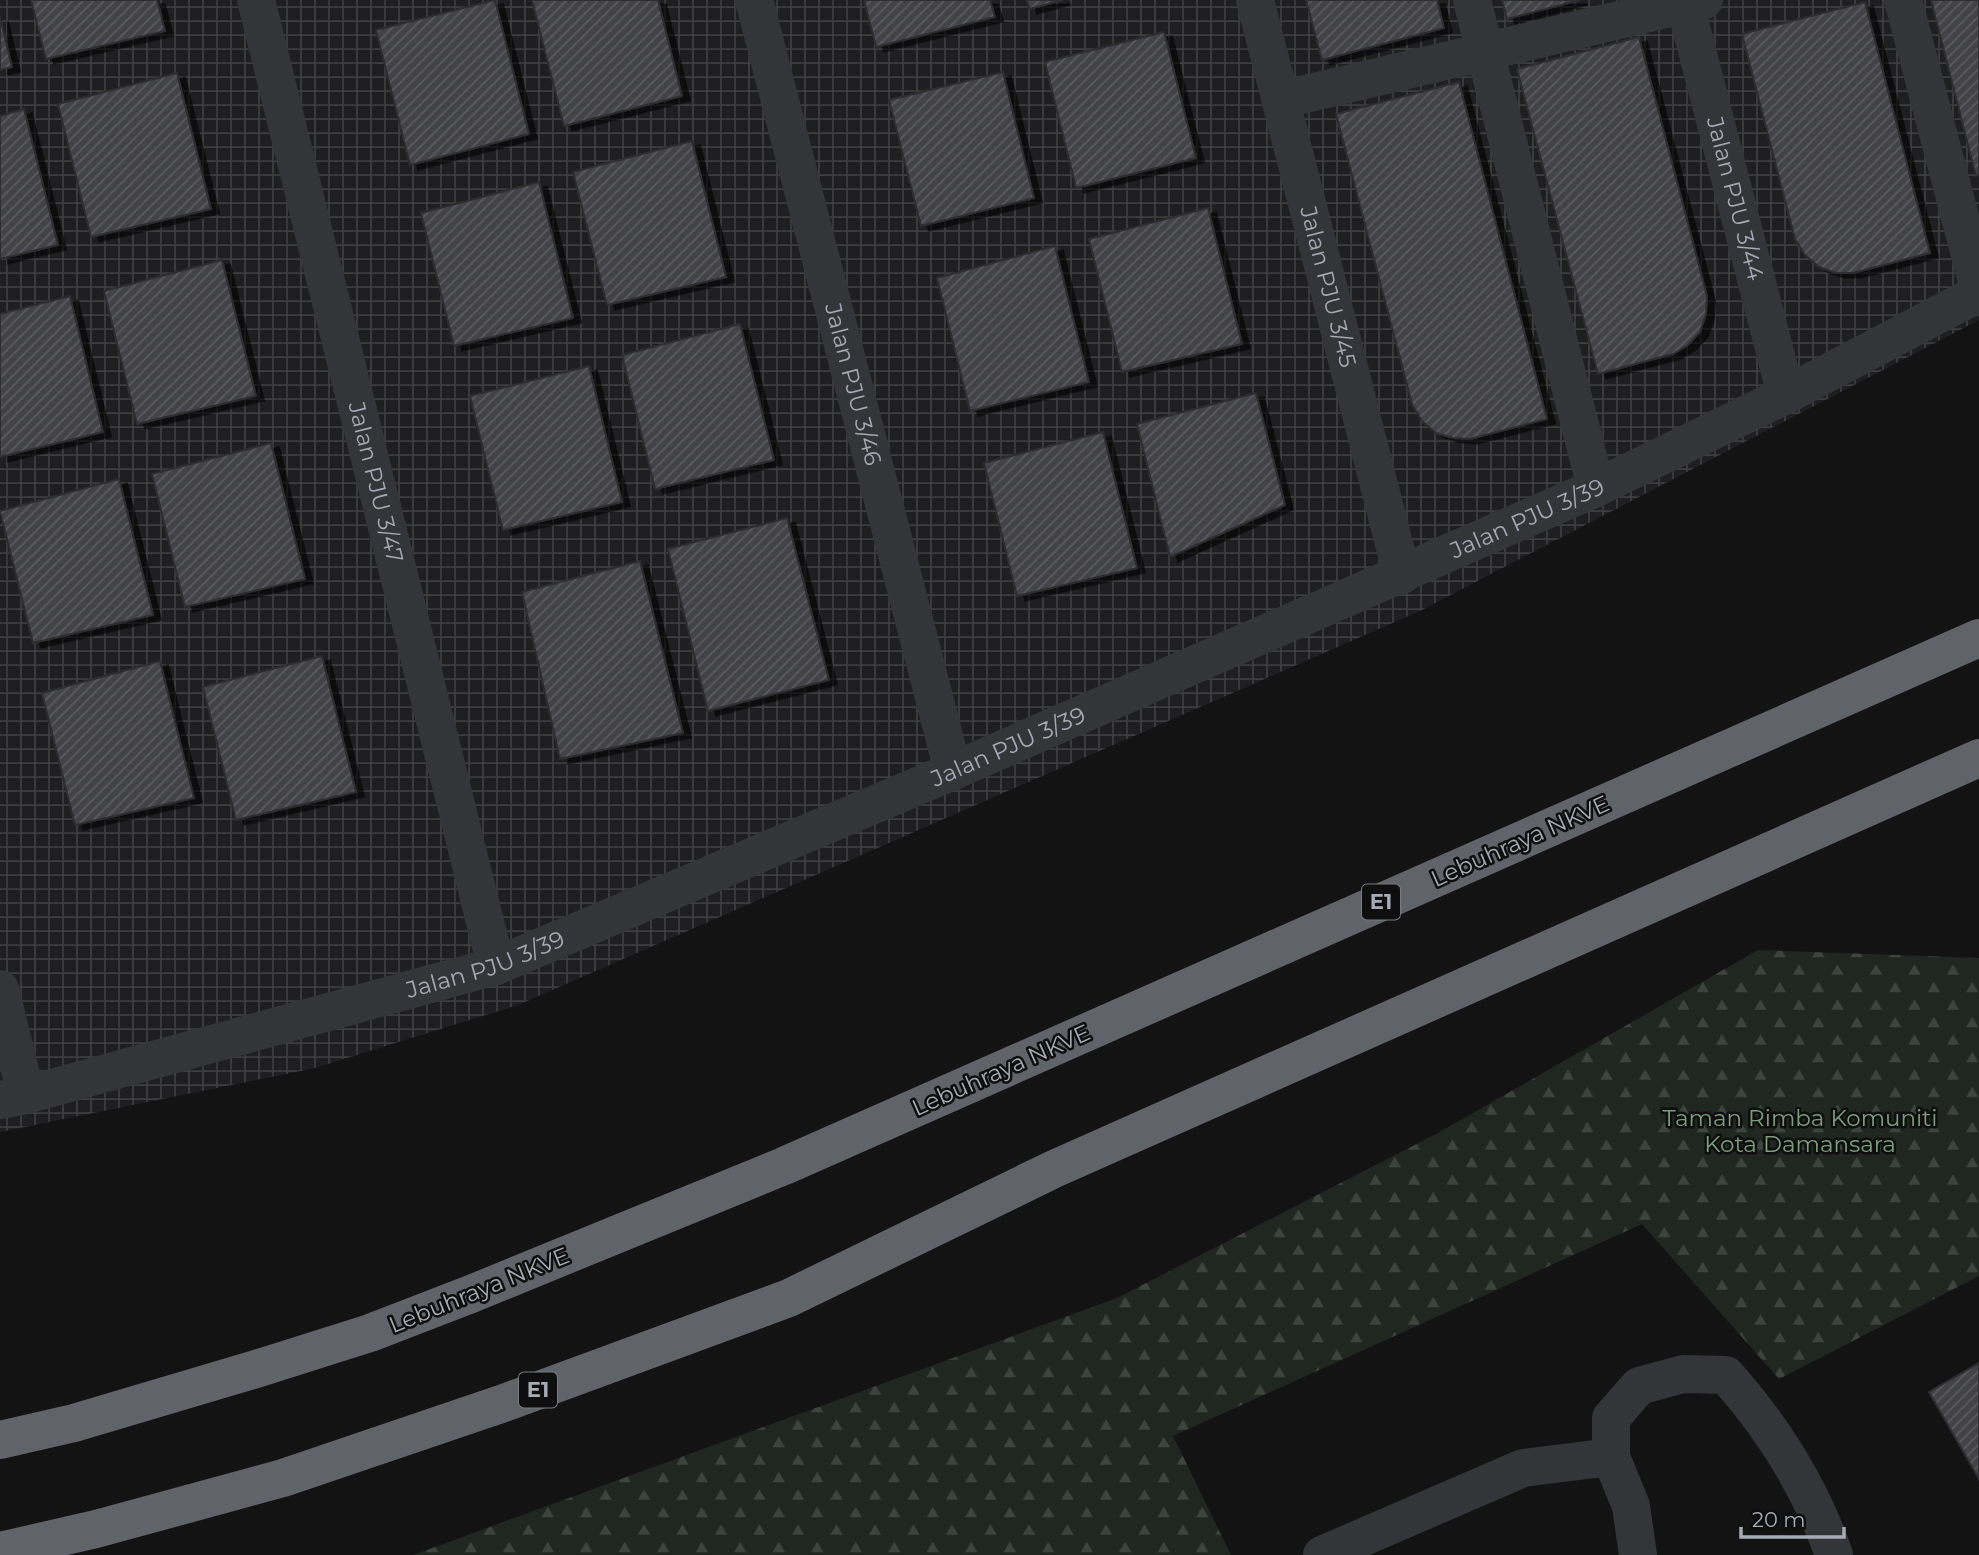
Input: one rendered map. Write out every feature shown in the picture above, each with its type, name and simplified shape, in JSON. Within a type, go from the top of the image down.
[{"type":"highway","name":"Lebuhraya NKVE","points":[[0,1440],[74,1423],[256,1369],[370,1333],[471,1294],[784,1166],[1979,638]]},
{"type":"highway","name":"E1","points":[[0,1551],[96,1530],[284,1478],[501,1404],[789,1298],[1054,1168],[1979,758]]},
{"type":"street","name":"Jalan PJU 3/47","points":[[256,0],[495,967]]},
{"type":"street","name":"Jalan PJU 3/46","points":[[754,0],[953,771]]},
{"type":"street","name":"Jalan PJU 3/45","points":[[1255,0],[1402,575]]},
{"type":"street","points":[[1472,0],[1597,488]]},
{"type":"street","points":[[1903,0],[1979,291]]},
{"type":"street","points":[[1280,100],[1691,1]]},
{"type":"street","name":"Jalan PJU 3/44","points":[[1691,1],[1786,395]]},
{"type":"street","name":"Jalan PJU 3/39","points":[[13,1097],[495,967],[953,771],[1597,488],[1786,395],[1979,291]]},
{"type":"street","points":[[0,989],[13,1097]]},
{"type":"street","points":[[1638,1555],[1631,1506],[1611,1457],[1611,1418],[1639,1386],[1684,1374],[1726,1375],[1764,1419],[1808,1492],[1834,1555]]},
{"type":"street","points":[[1322,1555],[1523,1468],[1611,1457]]},
{"type":"shaded area","points":[[0,0],[1979,0],[1979,320],[1420,611],[518,1005],[315,1068],[0,1132]]},
{"type":"green space","name":"Taman Rimba Komuniti Kota Damansara","points":[[1758,950],[1979,958],[1979,1276],[1779,1379],[1642,1224],[1173,1436],[1231,1555],[413,1555],[1117,1298],[1438,1133]]},
{"type":"building","points":[[31,0],[157,0],[165,31],[46,59]]},
{"type":"building","points":[[495,0],[529,134],[410,165],[376,30]]},
{"type":"building","points":[[532,0],[658,0],[682,96],[564,126]]},
{"type":"building","points":[[864,0],[990,0],[995,17],[876,47]]},
{"type":"building","points":[[1027,0],[1063,0],[1029,9]]},
{"type":"building","points":[[1306,0],[1437,0],[1444,28],[1322,60]]},
{"type":"building","points":[[1502,0],[1580,0],[1507,19]]},
{"type":"building","points":[[1931,0],[1979,0],[1979,175],[1976,176]]},
{"type":"building","points":[[1865,2],[1930,253],[1853,273],[1836,273],[1819,267],[1805,255],[1795,239],[1742,34]]},
{"type":"building","points":[[0,17],[12,67],[0,70]]},
{"type":"building","points":[[1164,32],[1196,158],[1076,188],[1045,62]]},
{"type":"building","points":[[1639,37],[1707,296],[1706,314],[1700,332],[1688,345],[1673,354],[1598,374],[1517,69]]},
{"type":"building","points":[[1003,72],[1034,198],[921,226],[889,100]]},
{"type":"building","points":[[177,73],[211,209],[91,237],[58,104]]},
{"type":"building","points":[[1459,82],[1547,419],[1470,439],[1436,433],[1422,421],[1412,404],[1336,114]]},
{"type":"building","points":[[24,109],[58,245],[0,259],[0,116]]},
{"type":"building","points":[[692,141],[726,277],[607,305],[573,172]]},
{"type":"building","points":[[539,182],[573,318],[454,346],[421,213]]},
{"type":"building","points":[[1208,208],[1242,344],[1122,372],[1089,239]]},
{"type":"building","points":[[1055,246],[1089,382],[970,411],[937,278]]},
{"type":"building","points":[[222,260],[256,396],[137,424],[104,291]]},
{"type":"building","points":[[70,296],[103,432],[0,457],[0,314]]},
{"type":"building","points":[[740,324],[774,460],[655,489],[622,355]]},
{"type":"building","points":[[589,366],[622,502],[503,530],[470,396]]},
{"type":"building","points":[[1256,393],[1285,505],[1170,557],[1137,424]]},
{"type":"building","points":[[1103,432],[1137,568],[1017,596],[984,463]]},
{"type":"building","points":[[271,443],[305,579],[185,607],[152,474]]},
{"type":"building","points":[[119,479],[153,615],[33,643],[0,511]]},
{"type":"building","points":[[787,518],[829,680],[708,711],[668,549]]},
{"type":"building","points":[[640,561],[683,733],[560,759],[522,592]]},
{"type":"building","points":[[322,656],[356,792],[236,820],[203,687]]},
{"type":"building","points":[[160,661],[194,798],[75,825],[42,693]]},
{"type":"building","points":[[1979,1363],[1979,1479],[1929,1392]]}]
